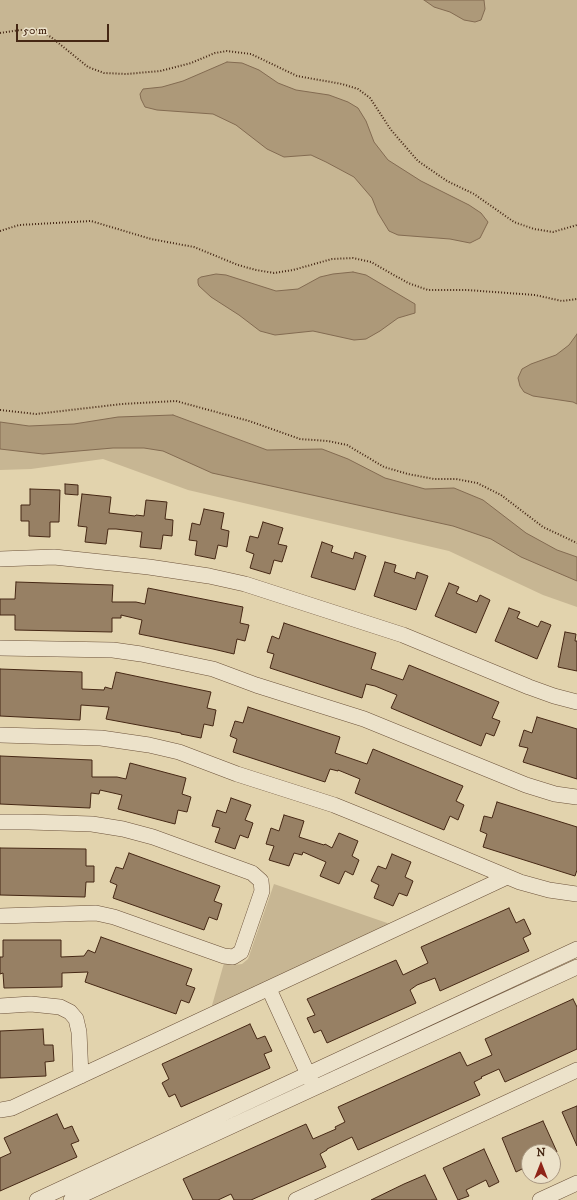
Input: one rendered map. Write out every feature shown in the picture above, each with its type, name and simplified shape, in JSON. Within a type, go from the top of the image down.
[{"type":"street","points":[[0,559],[54,557],[149,567],[209,576],[245,584],[403,635],[529,687],[577,702]]},
{"type":"street","points":[[0,648],[113,650],[141,654],[213,669],[256,685],[364,719],[526,785],[555,794],[577,797]]},
{"type":"street","points":[[0,735],[56,735],[101,738],[149,745],[179,752],[237,774],[347,810],[520,882],[549,890],[577,894]]},
{"type":"street","points":[[0,822],[92,824],[123,829],[153,837],[252,873],[261,881],[262,891],[241,952],[233,957],[224,956],[114,917],[96,913],[0,916]]},
{"type":"street","points":[[0,1110],[12,1108],[507,877]]},
{"type":"street","points":[[37,1200],[577,949]]},
{"type":"street","points":[[71,1200],[577,966]]},
{"type":"street","points":[[269,988],[314,1088]]},
{"type":"street","points":[[0,1006],[31,1004],[60,1007],[70,1012],[76,1020],[79,1032],[81,1076]]},
{"type":"street","points":[[296,1200],[577,1070]]},
{"type":"street","points":[[540,1200],[577,1183]]},
{"type":"path","points":[[0,32],[36,30],[51,37],[88,67],[104,72],[127,74],[160,71],[192,63],[215,53],[226,51],[251,54],[297,76],[342,84],[358,90],[370,98],[390,130],[418,161],[447,181],[474,194],[514,222],[534,229],[554,232],[577,225]]},
{"type":"path","points":[[0,231],[19,225],[91,221],[151,239],[194,247],[238,265],[274,273],[293,270],[332,259],[353,258],[371,262],[408,283],[428,290],[467,290],[535,295],[562,302],[577,299]]},
{"type":"path","points":[[0,410],[36,414],[122,404],[176,401],[248,421],[300,439],[328,441],[346,445],[384,467],[408,474],[434,479],[456,479],[477,483],[501,495],[543,527],[577,543]]},
{"type":"shaded area","points":[[0,0],[577,0],[577,607],[543,595],[449,551],[188,490],[103,459],[31,469],[0,470]]},
{"type":"shaded area","points":[[424,0],[484,0],[485,9],[481,20],[475,22],[464,20],[450,12],[434,7]]},
{"type":"shaded area","points":[[227,62],[242,63],[259,70],[278,83],[296,90],[329,95],[348,102],[358,108],[366,121],[374,142],[388,160],[421,181],[469,205],[481,213],[488,222],[480,238],[470,243],[450,239],[398,235],[389,231],[378,213],[372,198],[354,177],[326,162],[311,155],[284,157],[267,149],[236,125],[213,114],[157,110],[145,107],[141,99],[140,94],[143,89],[162,87],[183,81]]},
{"type":"shaded area","points":[[353,272],[366,275],[415,304],[415,313],[398,318],[366,339],[354,340],[313,331],[275,335],[260,331],[211,297],[199,286],[198,283],[198,279],[201,277],[216,274],[226,275],[276,291],[298,289],[320,277]]},
{"type":"shaded area","points":[[577,334],[577,404],[573,402],[533,396],[524,392],[520,386],[518,378],[522,369],[556,355],[569,345]]},
{"type":"shaded area","points":[[173,415],[267,450],[322,449],[348,459],[385,478],[425,489],[454,488],[483,500],[526,533],[557,550],[577,557],[577,581],[521,557],[491,539],[453,526],[212,473],[163,451],[144,448],[113,448],[43,454],[0,449],[0,422],[29,426],[74,424],[118,417]]},
{"type":"shaded area","points":[[274,884],[393,925],[211,1009],[224,963],[234,965],[242,964],[248,959]]},
{"type":"building","points":[[65,484],[78,485],[78,495],[65,494]]},
{"type":"building","points":[[30,489],[60,490],[59,522],[50,522],[50,537],[29,536],[29,521],[21,521],[21,505],[30,505]]},
{"type":"building","points":[[82,494],[111,497],[109,513],[135,516],[144,516],[146,500],[167,502],[165,519],[173,520],[172,536],[163,535],[161,549],[140,547],[142,532],[116,529],[108,529],[106,544],[85,542],[87,527],[78,526]]},
{"type":"building","points":[[204,509],[224,513],[221,529],[229,531],[227,547],[218,545],[215,559],[195,555],[197,541],[189,540],[192,523],[200,525]]},
{"type":"building","points":[[263,522],[283,528],[278,544],[287,546],[282,562],[274,560],[270,574],[250,568],[254,554],[246,551],[250,536],[258,538]]},
{"type":"building","points":[[322,542],[333,546],[331,552],[353,559],[355,552],[366,556],[355,590],[311,577]]},
{"type":"building","points":[[385,562],[396,565],[394,572],[415,579],[417,572],[428,576],[416,610],[374,596]]},
{"type":"building","points":[[16,582],[113,585],[112,602],[136,602],[145,604],[148,588],[243,607],[240,623],[249,625],[245,641],[237,639],[234,654],[139,634],[142,620],[121,615],[121,618],[112,618],[112,632],[15,630],[15,615],[0,615],[0,599],[15,599]]},
{"type":"building","points":[[449,583],[459,587],[456,593],[477,602],[480,595],[490,600],[476,633],[435,616]]},
{"type":"building","points":[[509,608],[520,612],[517,618],[538,627],[541,621],[551,625],[537,659],[495,641]]},
{"type":"building","points":[[284,623],[376,653],[371,669],[403,680],[409,665],[499,702],[492,718],[500,721],[494,736],[486,733],[481,746],[391,708],[397,695],[375,686],[366,684],[362,698],[270,668],[274,654],[267,652],[272,636],[279,639]]},
{"type":"building","points":[[565,632],[576,634],[577,671],[558,667]]},
{"type":"building","points":[[0,669],[82,672],[82,689],[104,690],[105,687],[112,689],[116,672],[211,692],[207,708],[216,710],[213,726],[204,724],[201,738],[106,719],[109,707],[81,705],[80,720],[0,716]]},
{"type":"building","points":[[248,707],[340,737],[335,753],[367,764],[373,749],[463,786],[456,801],[464,805],[458,820],[450,816],[444,830],[355,793],[360,779],[338,770],[330,769],[325,782],[233,752],[237,739],[230,736],[235,721],[243,723]]},
{"type":"building","points":[[537,717],[577,729],[577,779],[523,762],[528,748],[519,746],[524,730],[532,733]]},
{"type":"building","points":[[0,756],[92,760],[92,777],[117,777],[126,779],[130,763],[186,778],[182,794],[191,797],[187,812],[178,810],[175,824],[118,809],[122,795],[100,790],[99,794],[91,793],[90,808],[0,804]]},
{"type":"building","points":[[231,798],[251,805],[245,820],[253,823],[248,838],[240,835],[235,849],[215,842],[220,828],[212,826],[217,810],[226,813]]},
{"type":"building","points":[[497,802],[577,827],[577,870],[575,876],[483,847],[487,834],[480,831],[484,816],[492,818]]},
{"type":"building","points":[[284,815],[304,821],[299,837],[324,845],[325,844],[332,848],[339,833],[358,841],[352,856],[359,860],[353,875],[345,871],[339,884],[320,876],[326,862],[303,852],[302,855],[294,853],[289,866],[269,860],[274,846],[266,844],[271,828],[279,831]]},
{"type":"building","points":[[0,848],[86,849],[86,866],[94,866],[94,882],[86,882],[85,897],[0,895]]},
{"type":"building","points":[[129,853],[220,886],[214,901],[222,904],[217,920],[209,917],[204,930],[113,898],[117,885],[110,882],[116,867],[123,869]]},
{"type":"building","points":[[392,854],[411,862],[405,877],[413,881],[407,896],[399,893],[393,906],[374,898],[379,885],[371,881],[378,866],[386,869]]},
{"type":"building","points":[[509,908],[516,923],[524,919],[531,934],[523,938],[529,951],[440,991],[435,978],[417,985],[410,990],[416,1003],[327,1043],[321,1030],[314,1033],[307,1018],[315,1015],[307,999],[396,960],[403,975],[428,963],[421,947]]},
{"type":"building","points":[[101,937],[192,969],[186,985],[195,988],[189,1003],[181,1000],[176,1014],[85,982],[88,972],[62,973],[62,987],[4,988],[3,973],[0,974],[0,957],[3,957],[3,940],[61,940],[61,957],[84,956],[88,950],[95,953]]},
{"type":"building","points":[[573,999],[577,1007],[577,1049],[505,1082],[499,1069],[481,1077],[482,1078],[474,1082],[480,1095],[358,1150],[352,1137],[320,1154],[326,1167],[251,1200],[234,1200],[231,1194],[218,1200],[193,1200],[183,1179],[306,1124],[313,1139],[336,1129],[335,1127],[345,1122],[338,1107],[460,1052],[467,1066],[492,1055],[485,1039]]},
{"type":"building","points":[[250,1024],[257,1039],[265,1036],[272,1051],[264,1054],[270,1068],[181,1107],[175,1094],[169,1097],[162,1083],[169,1079],[162,1064]]},
{"type":"building","points":[[43,1029],[44,1045],[53,1045],[54,1061],[45,1062],[46,1076],[0,1078],[0,1031]]},
{"type":"building","points":[[577,1106],[577,1146],[562,1112]]},
{"type":"building","points":[[57,1114],[64,1129],[72,1126],[79,1141],[71,1144],[77,1157],[0,1191],[0,1158],[11,1153],[4,1138]]},
{"type":"building","points":[[543,1121],[553,1144],[521,1144],[521,1170],[516,1172],[502,1138]]},
{"type":"building","points":[[484,1149],[499,1182],[489,1187],[486,1180],[466,1190],[469,1196],[458,1200],[443,1168]]},
{"type":"building","points":[[425,1175],[437,1200],[371,1200],[404,1184]]}]
